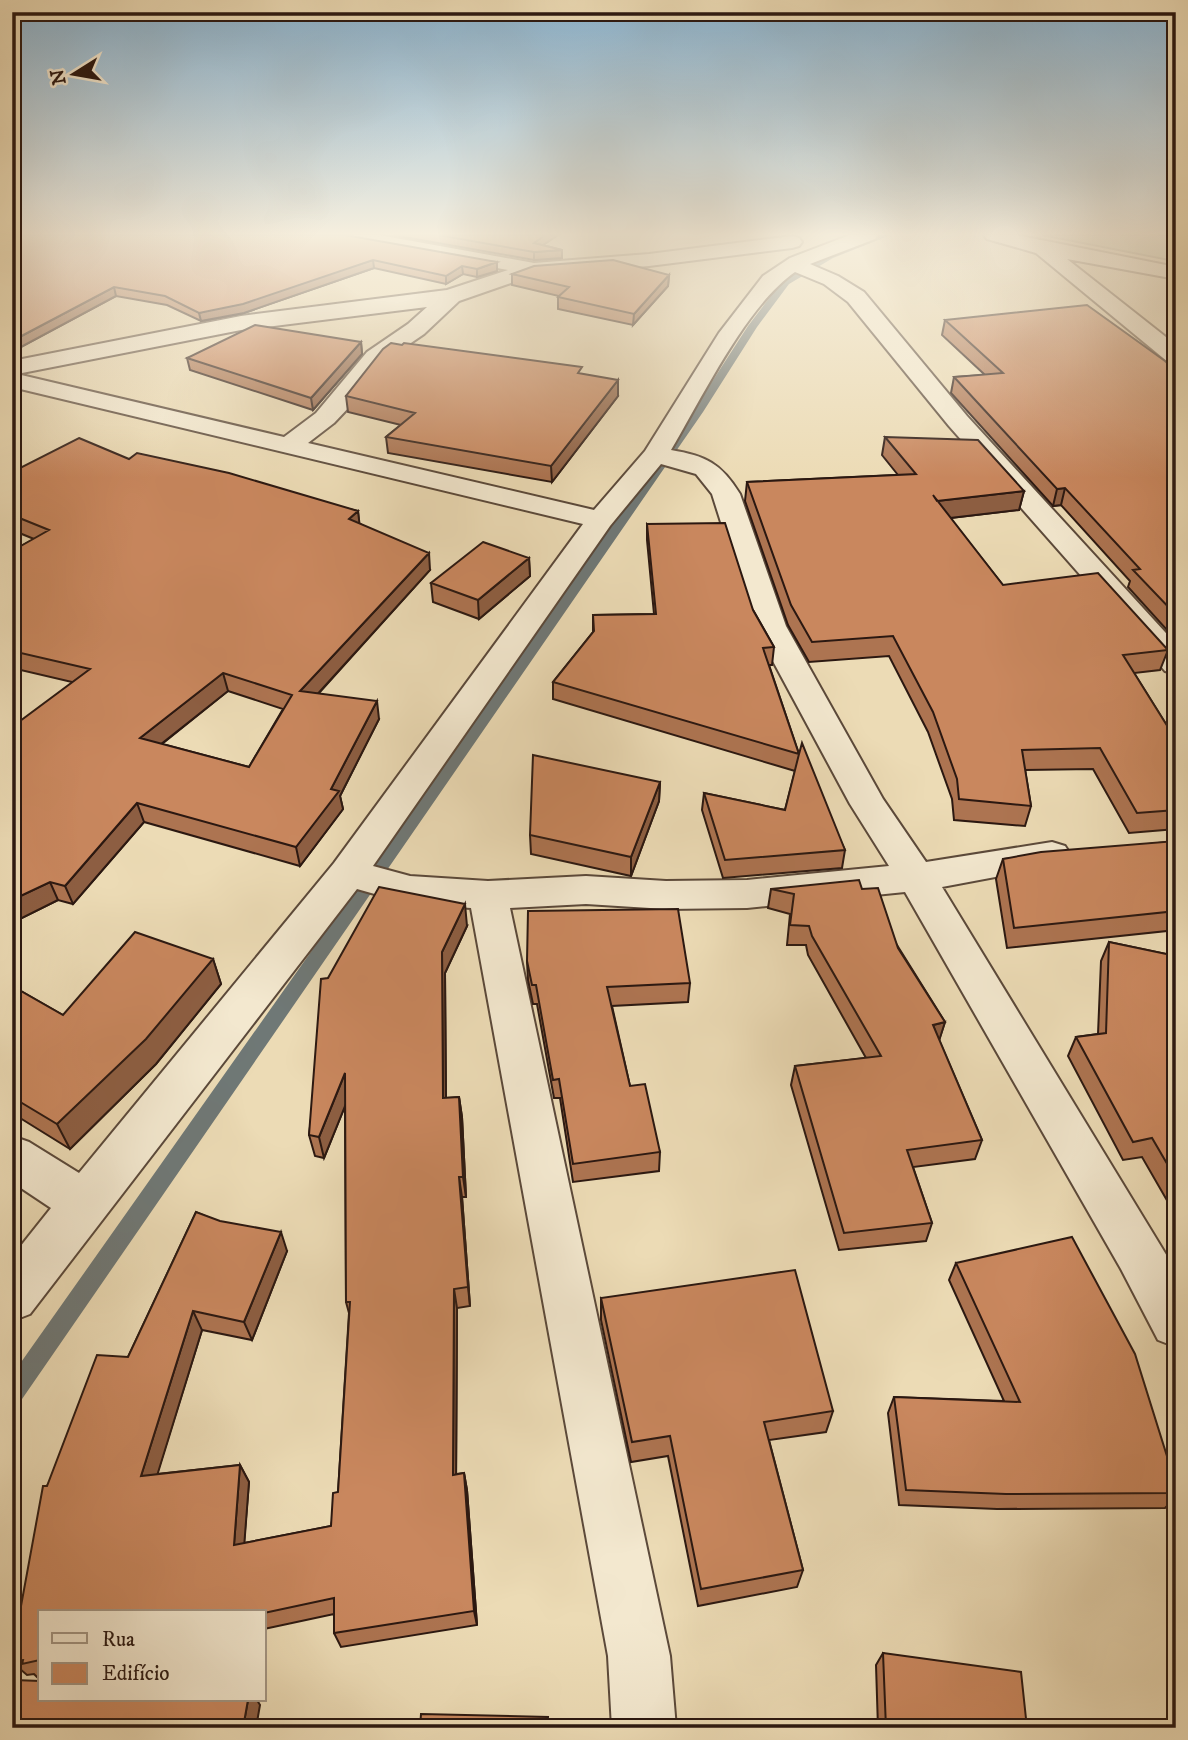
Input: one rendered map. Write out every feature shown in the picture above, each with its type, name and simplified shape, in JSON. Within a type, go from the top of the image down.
[{"type":"street","points":[[12,368],[241,323],[299,316]]},
{"type":"street","points":[[288,446],[325,418],[375,357],[416,329],[430,316]]},
{"type":"street","points":[[12,1297],[84,1203],[360,876],[600,520],[674,458],[730,333],[743,316]]},
{"type":"street","points":[[872,316],[958,421],[1176,664]]},
{"type":"street","points":[[1126,316],[1176,356]]},
{"type":"street","points":[[12,380],[600,520]]},
{"type":"street","points":[[674,458],[719,480],[775,637],[868,804],[916,877],[1139,1253],[1176,1322]]},
{"type":"street","points":[[360,876],[410,890],[488,895],[586,890],[666,895],[747,894],[916,877],[1034,857],[1086,853]]},
{"type":"street","points":[[488,895],[639,1656],[645,1728]]},
{"type":"street","points":[[12,1156],[84,1203]]},
{"type":"building","points":[[12,316],[59,316],[12,341]]},
{"type":"building","points":[[981,316],[1103,316],[1176,371],[1176,615],[1133,570],[1140,569],[1065,488],[1057,489],[954,377],[1003,373],[945,320]]},
{"type":"building","points":[[255,325],[361,342],[311,398],[187,358]]},
{"type":"building","points":[[391,343],[582,367],[578,373],[618,380],[551,466],[386,437],[415,413],[346,396],[383,349]]},
{"type":"building","points":[[885,437],[978,440],[1024,491],[938,501],[1003,585],[1098,573],[1168,650],[1123,655],[1176,740],[1176,810],[1137,813],[1100,748],[1022,750],[1031,806],[959,799],[957,779],[933,712],[893,636],[812,642],[791,605],[747,482],[916,474]]},
{"type":"building","points":[[79,438],[129,459],[137,453],[229,473],[358,511],[349,519],[429,553],[300,691],[377,701],[331,789],[339,791],[296,847],[137,803],[65,886],[50,882],[12,900],[12,727],[90,669],[12,651],[12,551],[49,530],[12,515],[12,472]],"holes":[[[223,673],[292,695],[249,767],[140,738]]]},
{"type":"building","points":[[725,523],[753,610],[774,647],[763,648],[799,754],[553,682],[594,631],[593,615],[656,614],[647,524]]},
{"type":"building","points":[[483,542],[529,558],[478,600],[431,583]]},
{"type":"building","points":[[802,743],[845,850],[725,860],[704,793],[785,810]]},
{"type":"building","points":[[533,755],[660,782],[631,857],[530,835]]},
{"type":"building","points":[[1176,841],[1176,911],[1014,928],[1003,859],[1041,852]]},
{"type":"building","points":[[859,880],[862,889],[878,888],[898,948],[945,1022],[933,1025],[982,1140],[907,1150],[932,1223],[844,1233],[795,1066],[881,1056],[812,936],[809,926],[790,925],[794,894],[771,889]]},
{"type":"building","points":[[379,887],[465,904],[442,952],[443,1098],[459,1097],[463,1177],[459,1177],[468,1287],[454,1289],[453,1475],[464,1473],[474,1611],[334,1633],[334,1598],[266,1613],[266,1610],[38,1610],[38,1660],[22,1664],[23,1660],[12,1661],[43,1486],[47,1486],[97,1355],[128,1357],[196,1212],[220,1221],[281,1232],[244,1322],[193,1311],[141,1476],[240,1465],[234,1545],[331,1526],[333,1493],[338,1492],[350,1302],[346,1302],[345,1073],[319,1137],[309,1135],[321,979],[328,978]]},
{"type":"building","points":[[678,909],[690,983],[607,987],[630,1086],[645,1084],[660,1152],[573,1164],[559,1079],[553,1080],[536,985],[532,985],[527,961],[528,911]]},
{"type":"building","points":[[135,932],[213,959],[146,1039],[57,1124],[12,1097],[12,986],[63,1015]]},
{"type":"building","points":[[1109,942],[1176,956],[1176,1179],[1152,1138],[1133,1142],[1076,1037],[1106,1033]]},
{"type":"building","points":[[1072,1237],[1135,1354],[1176,1485],[1176,1493],[1006,1494],[906,1490],[894,1397],[1020,1402],[956,1263]]},
{"type":"building","points":[[795,1270],[833,1411],[764,1422],[803,1570],[701,1589],[670,1436],[632,1442],[601,1298]]},
{"type":"building","points":[[883,1653],[1021,1672],[1027,1728],[886,1728]]},
{"type":"building","points":[[14,1680],[38,1681],[38,1702],[248,1702],[243,1728],[12,1728]]},
{"type":"building","points":[[421,1714],[548,1717],[547,1728],[420,1728]]},
{"type":"waterway","points":[[12,1394],[698,412],[760,316]]}]
